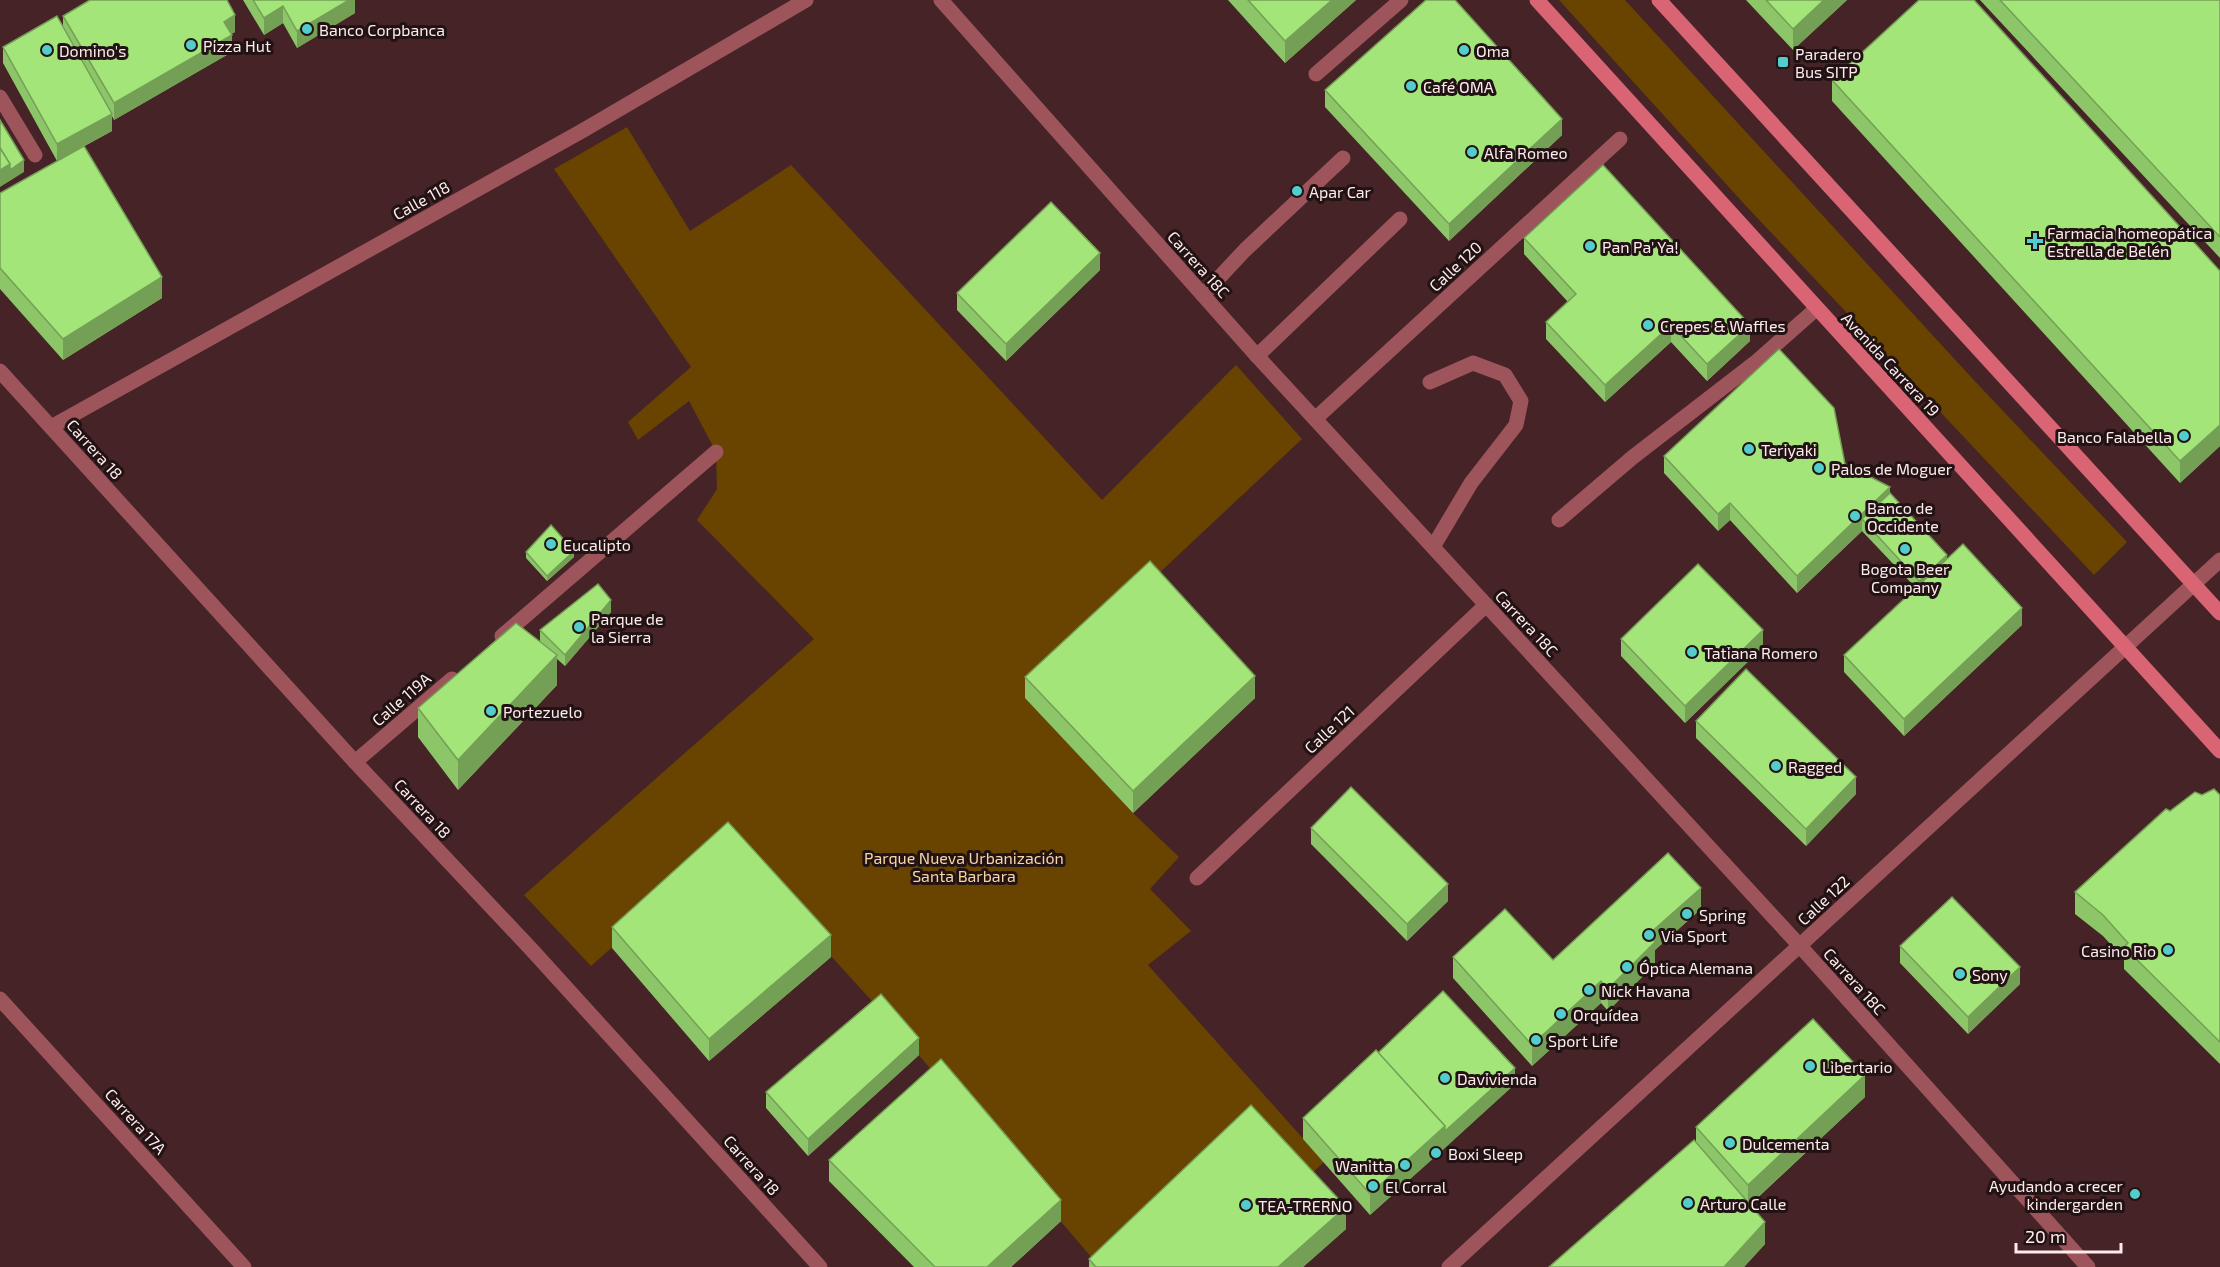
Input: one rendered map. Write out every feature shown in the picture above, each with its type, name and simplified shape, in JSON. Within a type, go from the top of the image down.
[{"type":"main road","name":"Avenida Carrera 19","points":[[1537,0],[2220,751]]},
{"type":"main road","points":[[1659,0],[2220,613]]},
{"type":"street","name":"Calle 118","points":[[51,427],[582,130],[806,0]]},
{"type":"street","name":"Carrera 18C","points":[[941,0],[1257,356],[1800,946],[2088,1267]]},
{"type":"street","points":[[1316,74],[1401,0]]},
{"type":"street","points":[[0,97],[35,155]]},
{"type":"street","name":"Calle 120","points":[[1315,419],[1620,139]]},
{"type":"street","points":[[1203,295],[1245,250],[1343,158]]},
{"type":"street","points":[[1257,356],[1400,219]]},
{"type":"street","points":[[1559,520],[1633,457],[1756,362],[1816,309]]},
{"type":"street","points":[[1430,382],[1473,363],[1505,375],[1521,401],[1516,425],[1471,483],[1433,547]]},
{"type":"street","name":"Carrera 18","points":[[0,371],[355,762],[531,949],[820,1267]]},
{"type":"street","points":[[493,643],[716,452]]},
{"type":"street","name":"Calle 122","points":[[1449,1267],[2220,560]]},
{"type":"street","name":"Calle 121","points":[[1197,878],[1486,605]]},
{"type":"street","name":"Calle 119A","points":[[355,762],[466,666]]},
{"type":"street","name":"Carrera 17A","points":[[0,999],[244,1267]]},
{"type":"green space","points":[[1559,0],[1625,0],[1971,377],[2127,542],[2094,575],[1746,206]]},
{"type":"green space","name":"Parque Nueva Urbanización Santa Barbara","points":[[627,127],[690,231],[791,165],[1102,500],[1236,365],[1302,439],[1026,698],[1133,813],[1179,857],[1150,889],[1191,931],[1148,965],[1324,1162],[1303,1182],[1098,1265],[881,1011],[729,844],[591,966],[524,895],[814,639],[697,520],[717,489],[716,452],[689,401],[638,440],[628,422],[691,367],[554,169]]},
{"type":"building","points":[[90,0],[227,0],[235,15],[224,22],[232,35],[114,103],[63,16]]},
{"type":"building","points":[[253,0],[349,0],[297,31],[283,6],[264,18]]},
{"type":"building","points":[[1248,0],[1332,0],[1285,41]]},
{"type":"building","points":[[1426,0],[1455,0],[1562,119],[1449,224],[1325,90]]},
{"type":"building","points":[[1766,0],[1824,0],[1793,29]]},
{"type":"building","points":[[1919,0],[1974,0],[2220,271],[2220,425],[2180,461],[1832,80]]},
{"type":"building","points":[[2000,0],[2220,0],[2220,237]]},
{"type":"building","points":[[57,16],[112,114],[57,144],[3,47]]},
{"type":"building","points":[[0,120],[24,160],[10,170],[10,164],[0,148]]},
{"type":"building","points":[[84,146],[162,277],[63,339],[0,268],[0,193]]},
{"type":"building","points":[[0,148],[10,164],[0,170]]},
{"type":"building","points":[[1603,165],[1750,325],[1707,364],[1671,325],[1605,385],[1546,322],[1576,294],[1524,238]]},
{"type":"building","points":[[1051,202],[1100,253],[1006,344],[957,293]]},
{"type":"building","points":[[1779,349],[1834,408],[1845,464],[1890,487],[1797,576],[1730,503],[1718,514],[1664,456]]},
{"type":"building","name":"Bogota Beer Company","points":[[1890,493],[1947,555],[1919,581],[1862,519]]},
{"type":"building","name":"Eucalipto","points":[[551,525],[574,551],[547,576],[526,552]]},
{"type":"building","points":[[1963,544],[2022,608],[1904,719],[1844,655]]},
{"type":"building","points":[[1150,561],[1255,676],[1133,791],[1025,677]]},
{"type":"building","name":"Tatiana Romero","points":[[1698,564],[1763,630],[1685,706],[1621,639]]},
{"type":"building","name":"Parque de la Sierra","points":[[598,584],[611,600],[565,655],[540,630]]},
{"type":"building","points":[[516,623],[557,655],[458,760],[418,708]]},
{"type":"building","name":"Ragged","points":[[1746,669],[1856,777],[1806,829],[1696,721]]},
{"type":"building","points":[[1351,787],[1448,884],[1407,924],[1311,828]]},
{"type":"building","name":"Casino Rio","points":[[2214,789],[2220,795],[2220,1042],[2124,947],[2128,943],[2103,915],[2075,892],[2166,809],[2170,811],[2195,792],[2202,795]]},
{"type":"building","points":[[728,822],[831,935],[709,1039],[612,927]]},
{"type":"building","points":[[1668,853],[1701,888],[1649,934],[1655,942],[1608,989],[1601,981],[1532,1045],[1453,957],[1505,909],[1553,960]]},
{"type":"building","name":"Sony","points":[[1952,897],[2020,967],[1968,1017],[1900,946]]},
{"type":"building","name":"Davivienda","points":[[1443,991],[1515,1068],[1445,1131],[1445,1126],[1378,1053]]},
{"type":"building","points":[[881,994],[919,1038],[808,1139],[766,1092]]},
{"type":"building","points":[[1813,1019],[1865,1075],[1748,1185],[1696,1127]]},
{"type":"building","points":[[1376,1050],[1445,1126],[1370,1194],[1303,1118]]},
{"type":"building","points":[[941,1059],[1061,1200],[987,1267],[935,1267],[829,1160]]},
{"type":"building","name":"TEA-TRERNO","points":[[1251,1105],[1346,1207],[1278,1267],[1096,1267],[1089,1259]]},
{"type":"building","name":"Arturo Calle","points":[[1694,1140],[1765,1222],[1724,1267],[1549,1267]]},
{"type":"place","name":"Banco Corpbanca","points":[[307,29]]},
{"type":"place","name":"Pizza Hut","points":[[191,45]]},
{"type":"place","name":"Domino's","points":[[47,50]]},
{"type":"place","name":"Oma","points":[[1464,50]]},
{"type":"place","name":"Paradero Bus SITP","points":[[1783,62]]},
{"type":"place","name":"Café OMA","points":[[1411,86]]},
{"type":"place","name":"Alfa Romeo","points":[[1472,152]]},
{"type":"place","name":"Apar Car","points":[[1297,191]]},
{"type":"place","name":"Farmacia homeopática Estrella de Belén","points":[[2035,241]]},
{"type":"place","name":"Pan Pa' Ya!","points":[[1590,246]]},
{"type":"place","name":"Crepes & Waffles","points":[[1648,325]]},
{"type":"place","name":"Banco Falabella","points":[[2184,436]]},
{"type":"place","name":"Teriyaki","points":[[1749,449]]},
{"type":"place","name":"Palos de Moguer","points":[[1819,468]]},
{"type":"place","name":"Banco de Occidente","points":[[1855,516]]},
{"type":"place","name":"Eucalipto","points":[[551,544]]},
{"type":"place","name":"Bogota Beer Company","points":[[1905,549]]},
{"type":"place","name":"Parque de la Sierra","points":[[579,627]]},
{"type":"place","name":"Tatiana Romero","points":[[1692,652]]},
{"type":"place","name":"Portezuelo","points":[[491,711]]},
{"type":"place","name":"Ragged","points":[[1776,766]]},
{"type":"place","name":"Spring","points":[[1687,914]]},
{"type":"place","name":"Via Sport","points":[[1649,935]]},
{"type":"place","name":"Casino Rio","points":[[2168,950]]},
{"type":"place","name":"Óptica Alemana","points":[[1627,967]]},
{"type":"place","name":"Sony","points":[[1960,974]]},
{"type":"place","name":"Nick Havana","points":[[1589,990]]},
{"type":"place","name":"Orquídea","points":[[1561,1014]]},
{"type":"place","name":"Sport Life","points":[[1536,1040]]},
{"type":"place","name":"Libertario","points":[[1810,1066]]},
{"type":"place","name":"Davivienda","points":[[1445,1078]]},
{"type":"place","name":"Dulcementa","points":[[1730,1143]]},
{"type":"place","name":"Boxi Sleep","points":[[1436,1153]]},
{"type":"place","name":"Wanitta","points":[[1405,1165]]},
{"type":"place","name":"El Corral","points":[[1373,1186]]},
{"type":"place","name":"Ayudando a crecer kindergarden","points":[[2135,1194]]},
{"type":"place","name":"Arturo Calle","points":[[1688,1203]]},
{"type":"place","name":"TEA-TRERNO","points":[[1246,1205]]}]
